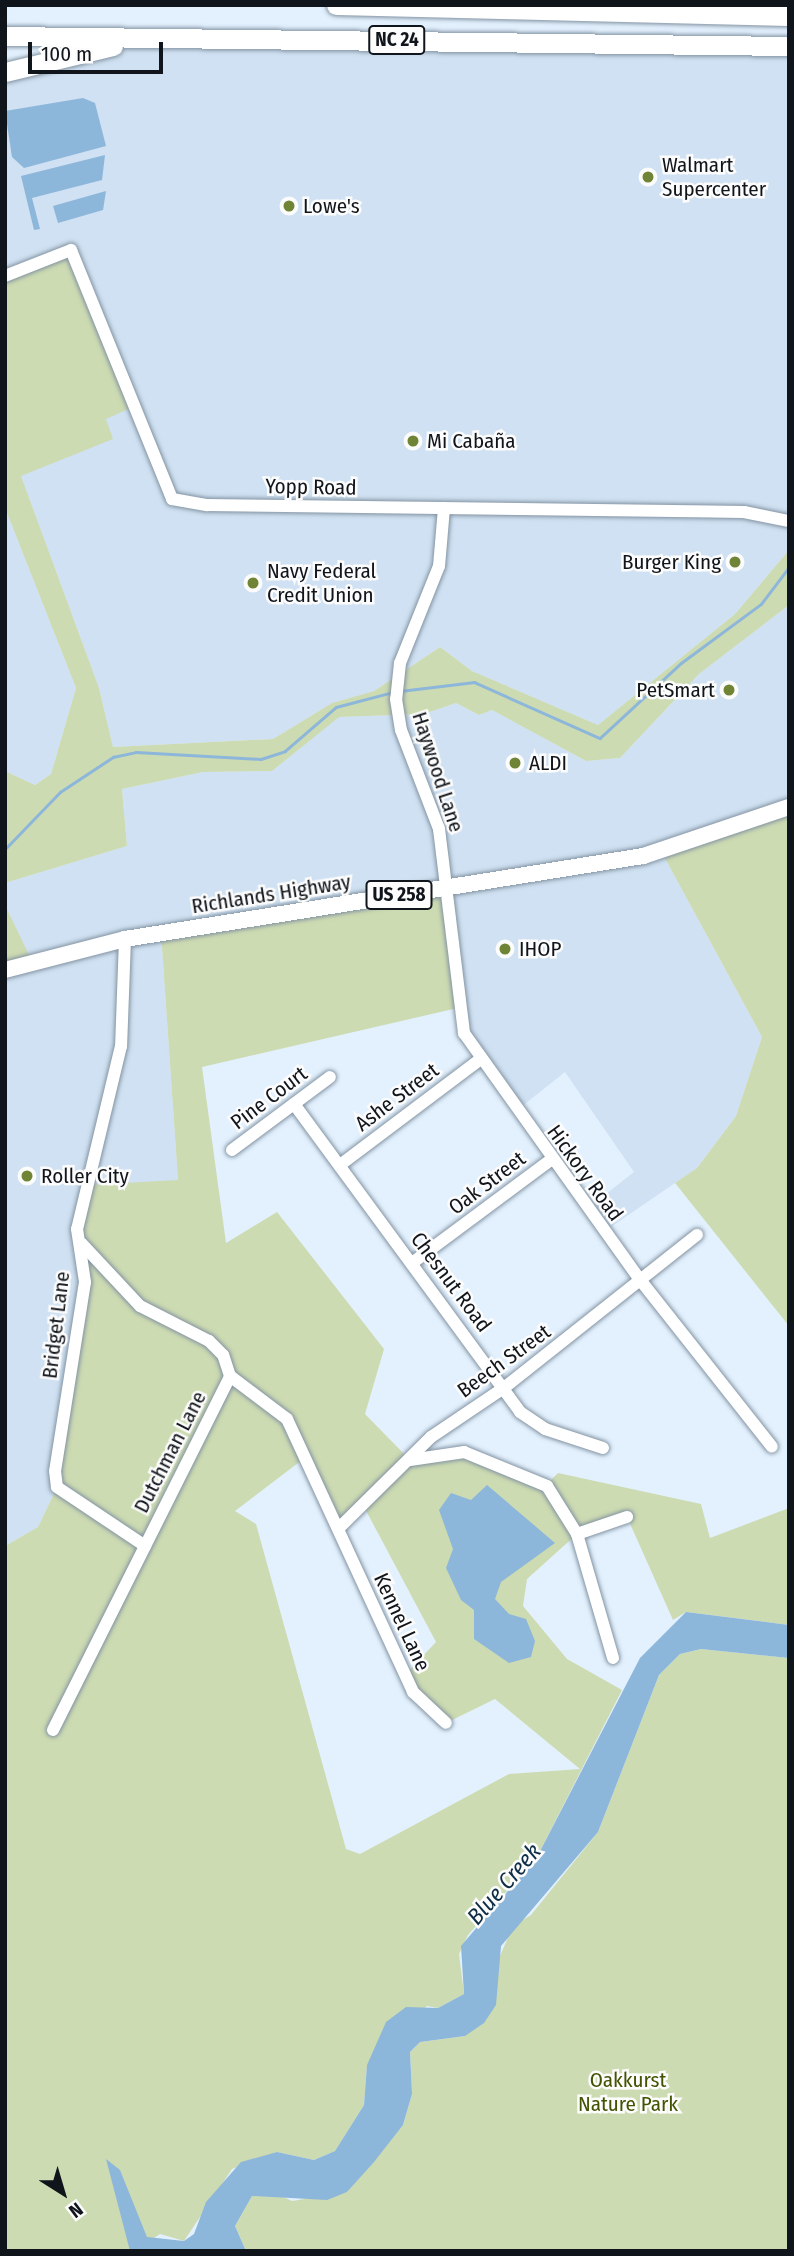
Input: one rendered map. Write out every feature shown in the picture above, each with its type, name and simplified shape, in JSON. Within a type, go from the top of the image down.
[{"type":"highway","name":"NC 24","points":[[336,5],[789,16]]},
{"type":"highway","name":"NC 24","points":[[5,36],[789,46]]},
{"type":"highway","points":[[5,72],[95,48],[185,38]]},
{"type":"main road","name":"Richlands Highway","points":[[5,970],[125,939],[643,856],[789,807]]},
{"type":"street","name":"Yopp Road","points":[[5,276],[71,250],[172,499],[206,505],[744,512],[789,521]]},
{"type":"street","name":"Haywood Lane","points":[[444,508],[439,566],[397,677],[401,730],[439,829],[450,887]]},
{"type":"street","name":"Hickory Road","points":[[450,887],[464,1033],[478,1060],[641,1281],[772,1447]]},
{"type":"street","name":"Bridget Lane","points":[[125,939],[121,1046],[78,1229],[85,1282],[57,1487],[145,1546]]},
{"type":"street","name":"Ashe Street","points":[[340,1165],[478,1060]]},
{"type":"street","name":"Pine Court","points":[[232,1150],[330,1077]]},
{"type":"street","name":"Chesnut Road","points":[[294,1104],[505,1387],[520,1412],[545,1429],[603,1448]]},
{"type":"street","name":"Oak Street","points":[[412,1264],[552,1159]]},
{"type":"street","name":"Beech Street","points":[[341,1526],[431,1437],[505,1387],[697,1235]]},
{"type":"street","name":"Dutchman Lane","points":[[53,1730],[230,1376],[223,1355],[209,1342],[140,1306],[81,1242]]},
{"type":"street","name":"Kennel Lane","points":[[230,1376],[287,1419],[341,1526],[413,1692],[446,1723]]},
{"type":"street","points":[[410,1460],[464,1452],[522,1471],[547,1486],[577,1534],[612,1658]]},
{"type":"street","points":[[577,1534],[627,1517]]},
{"type":"shaded area","points":[[185,38],[789,46],[789,550],[735,614],[598,725],[472,671],[440,647],[374,691],[332,703],[273,739],[113,747],[99,688],[5,433],[5,72],[95,48]]},
{"type":"shaded area","points":[[5,508],[76,688],[51,774],[35,785],[5,771]]},
{"type":"shaded area","points":[[789,605],[789,807],[661,851],[762,1037],[736,1116],[697,1168],[605,1231],[588,1208],[634,1172],[565,1072],[516,1111],[464,1033],[450,887],[161,933],[178,1180],[85,1282],[57,1487],[38,1527],[5,1546],[5,970],[31,961],[5,905],[5,883],[127,846],[122,789],[203,772],[272,771],[338,717],[424,714],[456,703],[479,715],[492,710],[586,761],[620,758],[699,674]]},
{"type":"green space","points":[[71,250],[135,406],[106,419],[113,439],[21,476],[99,688],[113,747],[273,739],[332,703],[374,691],[440,647],[472,671],[598,725],[735,614],[789,550],[789,605],[699,674],[620,758],[586,761],[492,710],[479,715],[456,703],[424,714],[339,717],[272,771],[203,772],[122,789],[127,846],[5,883],[5,771],[35,785],[51,774],[76,688],[5,508],[5,276]]},
{"type":"green space","points":[[789,807],[789,1326],[675,1183],[697,1168],[736,1116],[762,1037],[661,851]]},
{"type":"green space","points":[[450,887],[462,1007],[202,1067],[226,1243],[277,1212],[384,1349],[365,1414],[410,1460],[464,1452],[546,1485],[558,1473],[701,1504],[710,1538],[789,1508],[789,1625],[686,1612],[673,1620],[627,1517],[577,1534],[527,1579],[523,1606],[567,1659],[622,1690],[537,1857],[468,1935],[459,1954],[464,1994],[438,2008],[427,2006],[367,2065],[364,2105],[335,2151],[314,2160],[277,2152],[232,2169],[184,2241],[160,2234],[135,2251],[5,2251],[5,1546],[38,1527],[57,1487],[85,1282],[81,1242],[88,1185],[178,1180],[161,933]],"holes":[[[306,1457],[341,1526],[363,1505],[436,1642],[406,1674],[446,1723],[495,1699],[580,1769],[509,1774],[360,1854],[346,1849],[256,1524],[235,1511]]]},
{"type":"green space","points":[[5,905],[32,961],[5,970]]},
{"type":"green space","name":"Oakkurst Nature Park","points":[[701,1649],[789,1658],[789,2251],[246,2251],[235,2226],[252,2196],[275,2193],[292,2201],[347,2192],[403,2125],[412,2094],[410,2052],[420,2042],[465,2036],[513,1926],[531,1915],[598,1832],[659,1675],[680,1654]]},
{"type":"water","points":[[83,98],[95,103],[106,146],[24,168],[12,157],[5,111]]},
{"type":"water","points":[[105,155],[102,180],[32,198],[40,229],[34,230],[21,176]]},
{"type":"water","points":[[106,191],[103,210],[58,223],[53,206]]},
{"type":"water","points":[[487,1485],[555,1543],[501,1582],[495,1599],[509,1614],[526,1619],[535,1641],[531,1657],[509,1663],[474,1639],[474,1610],[461,1600],[446,1568],[453,1549],[439,1510],[451,1493],[471,1500]]},
{"type":"water","points":[[686,1612],[789,1625],[789,1658],[701,1649],[680,1654],[659,1675],[598,1832],[501,1946],[496,2005],[484,2023],[465,2036],[420,2042],[410,2052],[412,2094],[403,2125],[374,2162],[347,2192],[327,2200],[252,2196],[235,2226],[246,2251],[130,2251],[106,2159],[120,2170],[147,2237],[184,2241],[194,2234],[206,2202],[241,2162],[277,2152],[314,2160],[335,2151],[364,2105],[367,2065],[386,2022],[406,2007],[438,2008],[464,1994],[461,1946],[537,1857],[640,1658]]},
{"type":"waterway","points":[[400,691],[474,682],[600,738],[681,663],[761,604],[789,567]]},
{"type":"waterway","points":[[5,849],[60,792],[113,757],[136,752],[261,759],[285,751],[336,707],[393,692]]},
{"type":"place","name":"Walmart Supercenter","points":[[648,177]]},
{"type":"place","name":"Lowe's","points":[[289,206]]},
{"type":"place","name":"Mi Cabaña","points":[[413,441]]},
{"type":"place","name":"Burger King","points":[[735,562]]},
{"type":"place","name":"Navy Federal Credit Union","points":[[253,583]]},
{"type":"place","name":"PetSmart","points":[[729,690]]},
{"type":"place","name":"ALDI","points":[[515,763]]},
{"type":"place","name":"IHOP","points":[[505,949]]},
{"type":"place","name":"Roller City","points":[[27,1176]]},
{"type":"water label","name":"Blue Creek","points":[[504,1884]]}]
